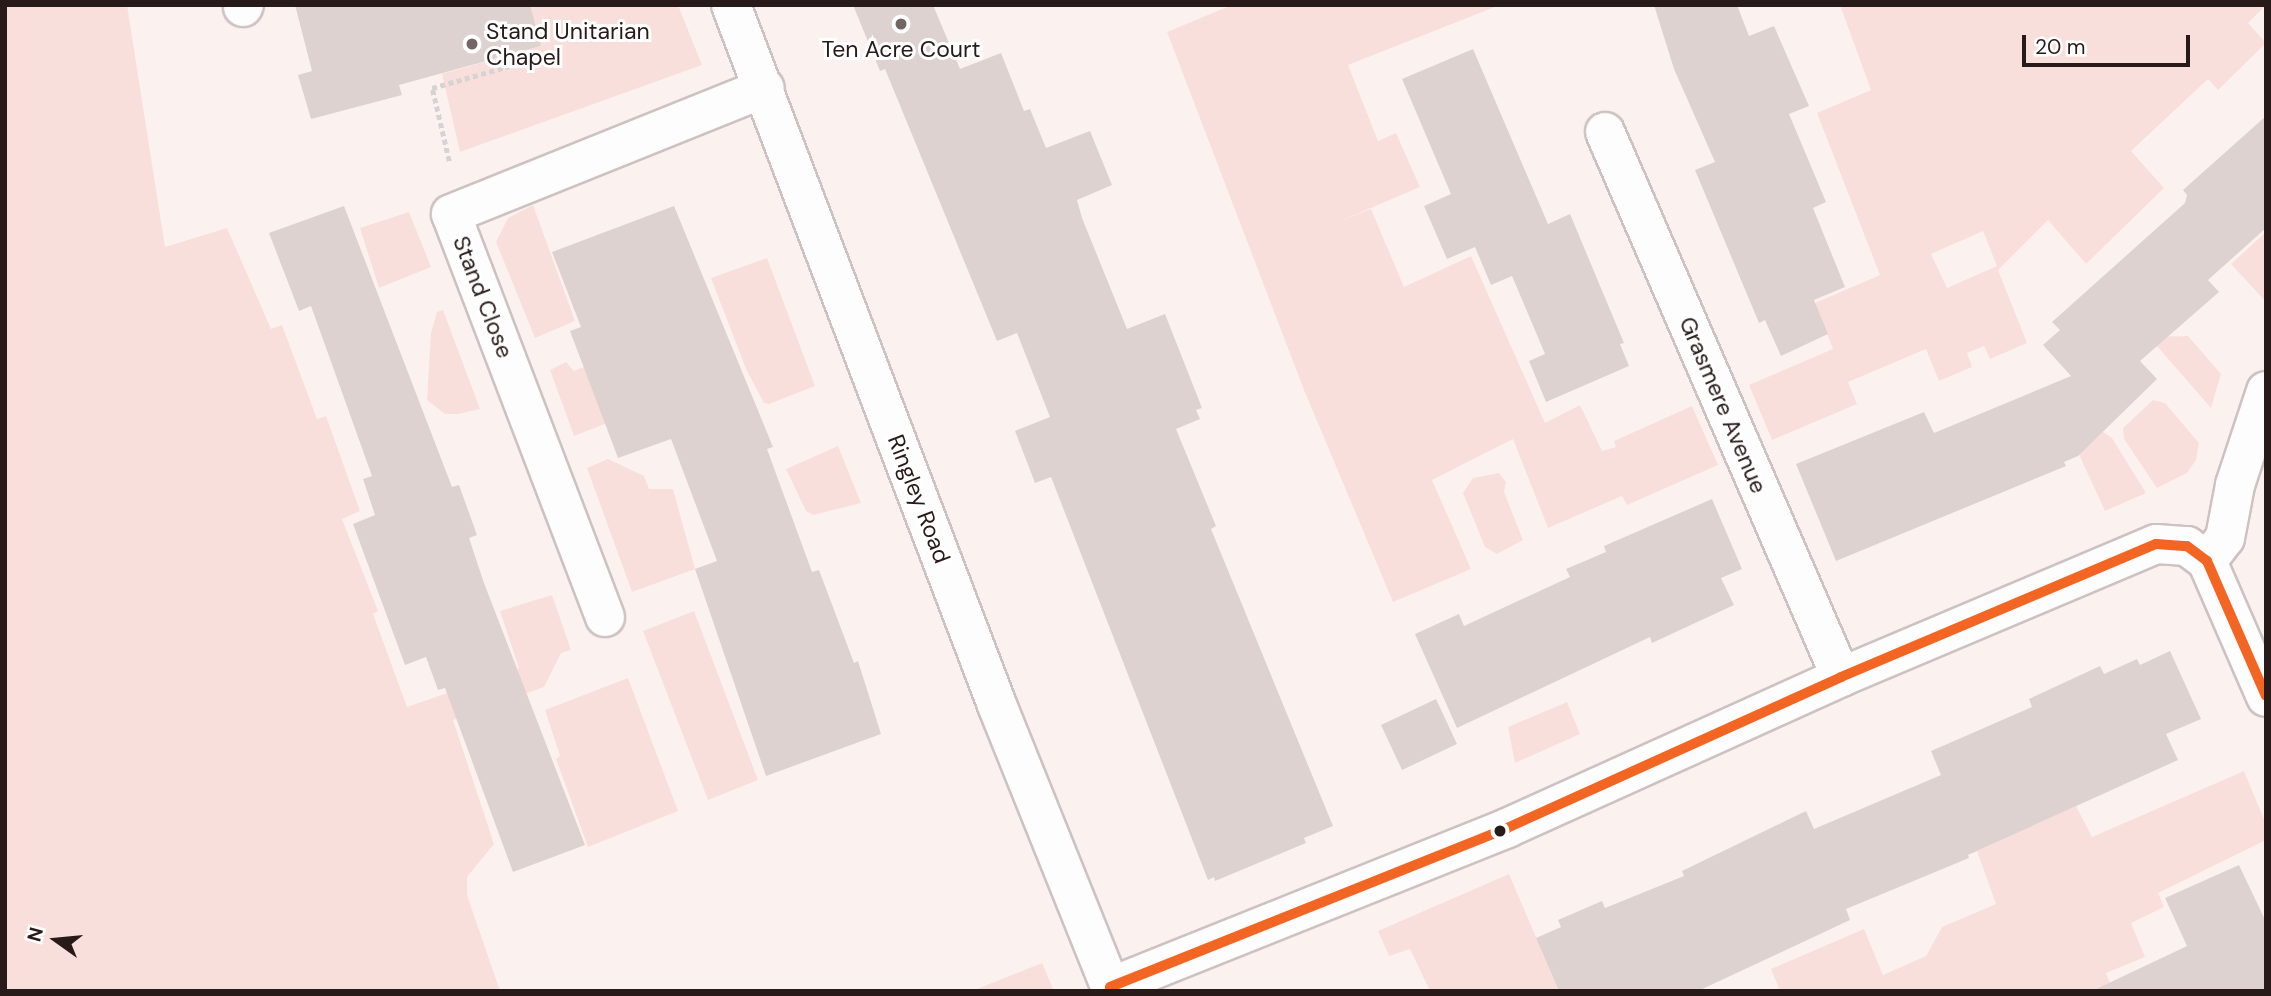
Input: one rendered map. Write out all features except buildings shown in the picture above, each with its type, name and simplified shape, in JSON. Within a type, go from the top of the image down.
[{"type":"street","name":"Ringley Road","points":[[731,5],[765,88],[997,705],[1111,989]]},
{"type":"street","name":"Stand Close","points":[[605,617],[452,214],[765,88]]},
{"type":"street","name":"Grasmere Avenue","points":[[1605,132],[1842,677]]},
{"type":"street","points":[[2207,561],[2225,538],[2235,485],[2266,391]]},
{"type":"street","points":[[1111,989],[1507,828],[1842,677],[2156,544],[2187,546],[2207,561],[2266,697]]},
{"type":"path","points":[[446,149],[432,88],[509,66]]},
{"type":"shaded area","points":[[5,5],[127,5],[165,247],[227,228],[271,329],[282,325],[317,419],[326,416],[360,511],[342,519],[378,611],[373,614],[407,707],[519,668],[500,611],[552,595],[571,650],[561,653],[544,687],[453,720],[494,844],[467,877],[467,895],[500,991],[5,991]]},
{"type":"shaded area","points":[[530,5],[678,5],[702,65],[460,152],[442,74],[541,46]]},
{"type":"shaded area","points":[[1232,5],[1500,5],[1348,65],[1378,141],[1396,133],[1420,187],[1338,222],[1371,209],[1404,287],[1471,256],[1545,423],[1580,405],[1602,451],[1616,447],[1614,441],[1692,406],[1718,465],[1627,505],[1622,496],[1548,528],[1513,439],[1432,480],[1471,569],[1393,602],[1304,390],[1167,32]]},
{"type":"shaded area","points":[[1840,5],[2266,5],[2248,23],[2266,43],[2218,90],[2208,79],[2131,151],[2164,188],[2086,264],[2048,220],[1998,270],[2027,343],[1990,359],[1984,346],[1967,353],[1972,367],[1939,381],[1926,349],[1848,382],[1857,404],[1772,440],[1749,385],[1833,349],[1815,303],[1880,275],[1817,113],[1871,90]],"holes":[[[1983,231],[1997,266],[1947,288],[1931,254]]]},
{"type":"shaded area","points":[[533,205],[575,321],[535,338],[496,242],[508,218]]},
{"type":"shaded area","points":[[409,212],[431,267],[379,288],[360,228]]},
{"type":"shaded area","points":[[2266,232],[2266,302],[2231,264]]},
{"type":"shaded area","points":[[767,258],[815,386],[769,404],[764,403],[746,369],[711,278]]},
{"type":"shaded area","points":[[443,310],[480,409],[445,414],[427,400],[431,333],[437,312]]},
{"type":"shaded area","points":[[2188,336],[2221,374],[2211,408],[2149,337]]},
{"type":"shaded area","points":[[630,348],[653,405],[574,436],[550,370],[566,362],[574,371]]},
{"type":"shaded area","points":[[2153,400],[2165,403],[2199,443],[2196,460],[2187,473],[2157,488],[2124,439],[2123,428]]},
{"type":"shaded area","points":[[2064,422],[2102,431],[2112,438],[2146,493],[2105,511]]},
{"type":"shaded area","points":[[838,446],[861,503],[813,515],[806,511],[786,469]]},
{"type":"shaded area","points":[[608,459],[644,476],[649,489],[673,489],[695,569],[632,592],[587,468]]},
{"type":"shaded area","points":[[1499,473],[1506,482],[1504,492],[1523,540],[1497,554],[1485,547],[1463,493],[1473,478]]},
{"type":"shaded area","points":[[694,611],[758,780],[708,800],[643,631]]},
{"type":"shaded area","points":[[628,678],[678,811],[588,847],[556,759],[560,756],[545,710]]},
{"type":"shaded area","points":[[1567,702],[1580,734],[1515,763],[1508,727]]},
{"type":"shaded area","points":[[2244,771],[2266,824],[2266,840],[2158,893],[2164,907],[2131,923],[2145,957],[2106,973],[2113,991],[1780,991],[1771,969],[1864,929],[1883,975],[1926,956],[1942,927],[1996,904],[1977,851],[2076,806],[2092,837]]},
{"type":"shaded area","points":[[1509,874],[1559,991],[1430,991],[1410,949],[1389,956],[1378,931]]},
{"type":"shaded area","points":[[1042,963],[1054,991],[972,991]]},
{"type":"transit line","points":[[1112,991],[1110,987],[1507,828],[1841,677],[2156,544],[2187,546],[2207,561],[2266,696]]},
{"type":"place","name":"Ten Acre Court","points":[[901,24]]},
{"type":"place","name":"Stand Unitarian Chapel","points":[[472,44]]}]
